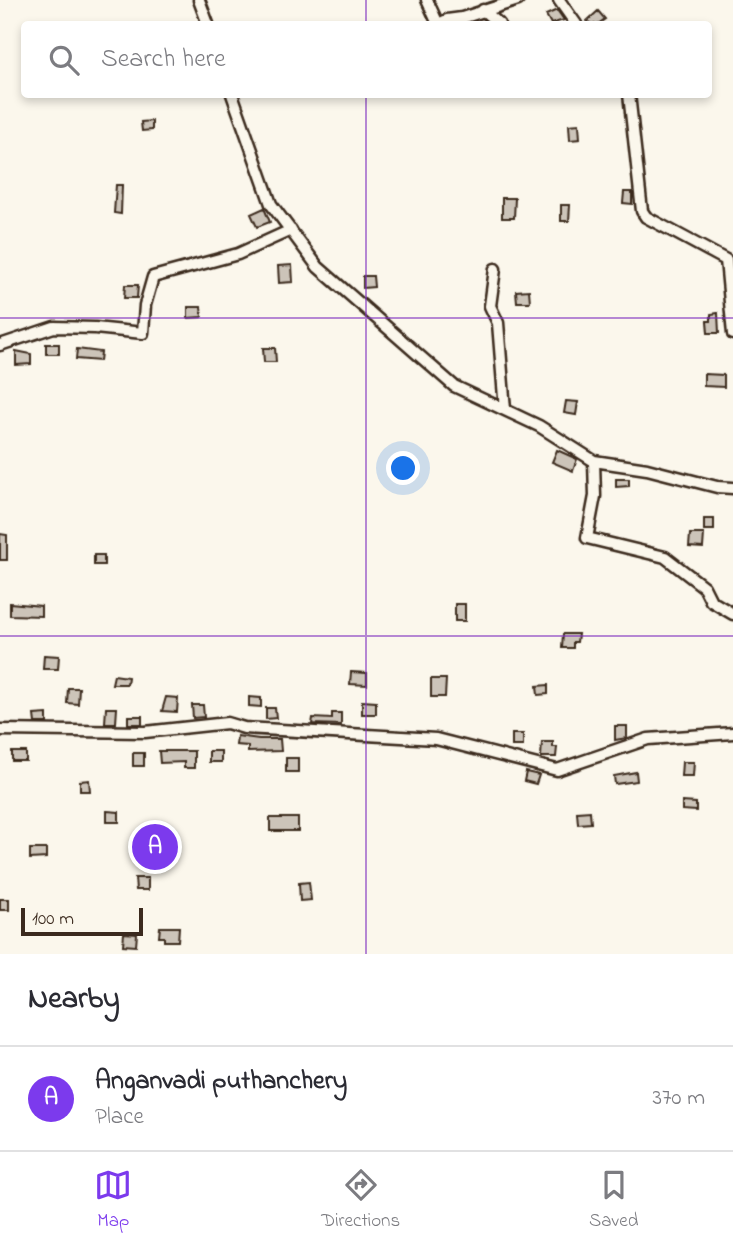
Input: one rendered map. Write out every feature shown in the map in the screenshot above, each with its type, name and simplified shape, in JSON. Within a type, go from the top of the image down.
[{"type":"street","points":[[199,0],[207,21]]},
{"type":"street","points":[[427,0],[437,21]]},
{"type":"street","points":[[448,21],[518,0]]},
{"type":"street","points":[[559,0],[574,21]]},
{"type":"street","points":[[483,10],[496,21]]},
{"type":"street","points":[[233,98],[271,204],[318,267],[454,386],[539,426],[594,461],[647,469],[717,487],[733,488]]},
{"type":"street","points":[[629,98],[642,211],[646,217],[726,260],[733,334]]},
{"type":"street","points":[[0,345],[54,327],[144,333],[145,305],[153,276],[238,254],[290,230]]},
{"type":"street","points":[[495,269],[489,306],[498,323],[505,410]]},
{"type":"street","points":[[594,461],[595,496],[587,538],[665,557],[704,587],[710,601],[733,614]]},
{"type":"street","points":[[0,730],[145,732],[227,723],[244,729],[436,738],[557,770],[648,738],[733,733]]},
{"type":"building","points":[[557,10],[564,20],[549,21],[546,15]]},
{"type":"building","points":[[598,11],[605,19],[602,21],[587,21]]},
{"type":"building","points":[[152,121],[152,130],[142,131],[141,122]]},
{"type":"building","points":[[579,124],[580,139],[570,140],[569,125]]},
{"type":"building","points":[[116,185],[122,185],[121,214],[114,213]]},
{"type":"building","points":[[624,192],[632,192],[632,204],[623,203]]},
{"type":"building","points":[[502,198],[515,198],[514,218],[502,218]]},
{"type":"building","points":[[561,205],[570,205],[569,221],[561,221]]},
{"type":"building","points":[[264,208],[270,222],[257,227],[251,214]]},
{"type":"building","points":[[292,265],[293,282],[279,283],[278,266]]},
{"type":"building","points":[[363,276],[373,276],[374,287],[363,288]]},
{"type":"building","points":[[125,285],[138,285],[137,298],[124,298]]},
{"type":"building","points":[[529,290],[530,302],[517,302],[516,291]]},
{"type":"building","points":[[188,307],[201,307],[202,317],[188,318]]},
{"type":"building","points":[[718,313],[719,333],[708,333],[707,321],[711,321],[711,314]]},
{"type":"building","points":[[46,344],[59,344],[59,354],[46,354]]},
{"type":"building","points":[[263,348],[275,348],[276,362],[264,362]]},
{"type":"building","points":[[77,349],[101,352],[100,361],[76,359]]},
{"type":"building","points":[[16,351],[31,354],[31,364],[16,365]]},
{"type":"building","points":[[704,374],[724,375],[724,387],[704,386]]},
{"type":"building","points":[[566,401],[578,402],[576,415],[564,413]]},
{"type":"building","points":[[557,450],[577,459],[573,471],[552,462]]},
{"type":"building","points":[[616,479],[629,479],[629,486],[616,487]]},
{"type":"building","points":[[704,519],[714,519],[714,530],[704,530]]},
{"type":"building","points":[[0,534],[7,535],[7,560],[0,560]]},
{"type":"building","points":[[690,534],[704,534],[703,548],[689,547]]},
{"type":"building","points":[[94,555],[104,555],[104,565],[94,565]]},
{"type":"building","points":[[10,603],[41,606],[41,616],[10,615]]},
{"type":"building","points":[[455,604],[465,604],[465,621],[455,621]]},
{"type":"building","points":[[563,634],[578,634],[573,648],[562,648]]},
{"type":"building","points":[[44,655],[59,656],[58,669],[43,669]]},
{"type":"building","points":[[351,672],[367,673],[367,685],[350,684]]},
{"type":"building","points":[[114,675],[128,677],[127,684],[112,684]]},
{"type":"building","points":[[431,679],[446,679],[445,697],[431,697]]},
{"type":"building","points":[[548,685],[548,694],[538,695],[537,686]]},
{"type":"building","points":[[68,688],[79,688],[78,704],[67,703]]},
{"type":"building","points":[[166,697],[178,698],[177,712],[162,711]]},
{"type":"building","points":[[249,697],[261,698],[261,707],[249,706]]},
{"type":"building","points":[[362,701],[376,702],[376,714],[362,714]]},
{"type":"building","points":[[192,705],[203,705],[204,717],[193,718]]},
{"type":"building","points":[[106,708],[117,708],[116,723],[105,723]]},
{"type":"building","points":[[266,708],[275,708],[276,718],[266,719]]},
{"type":"building","points":[[332,713],[341,713],[341,725],[312,724],[313,718],[332,719]]},
{"type":"building","points":[[47,714],[47,723],[35,723],[34,715]]},
{"type":"building","points":[[128,716],[142,716],[142,724],[128,724]]},
{"type":"building","points":[[615,726],[627,726],[627,738],[615,740]]},
{"type":"building","points":[[512,734],[523,734],[523,746],[512,746]]},
{"type":"building","points":[[237,736],[280,739],[281,751],[248,752],[248,746],[236,745]]},
{"type":"building","points":[[542,742],[553,742],[553,747],[557,747],[556,757],[541,757]]},
{"type":"building","points":[[159,751],[194,751],[194,768],[184,768],[184,762],[160,763]]},
{"type":"building","points":[[209,751],[221,751],[221,762],[209,762]]},
{"type":"building","points":[[12,752],[26,752],[26,761],[12,761]]},
{"type":"building","points":[[133,753],[144,753],[144,766],[133,766]]},
{"type":"building","points":[[286,758],[298,758],[298,772],[286,772]]},
{"type":"building","points":[[682,762],[694,762],[693,776],[681,776]]},
{"type":"building","points":[[526,772],[539,775],[536,784],[524,781]]},
{"type":"building","points":[[636,772],[637,781],[615,784],[614,776]]},
{"type":"building","points":[[89,780],[90,791],[80,791],[80,781]]},
{"type":"building","points":[[682,802],[696,803],[696,811],[682,810]]},
{"type":"building","points":[[107,811],[119,812],[119,822],[107,822]]},
{"type":"building","points":[[590,811],[591,823],[578,824],[577,812]]},
{"type":"building","points":[[270,818],[298,818],[298,831],[270,831]]},
{"type":"building","points":[[150,826],[158,827],[156,840],[160,840],[162,853],[149,854]]},
{"type":"building","points":[[30,849],[46,849],[46,858],[30,859]]},
{"type":"building","points":[[135,878],[148,878],[148,890],[136,890]]},
{"type":"building","points":[[309,882],[311,900],[300,901],[299,883]]},
{"type":"building","points":[[0,899],[9,899],[9,910],[0,910]]},
{"type":"building","points":[[160,927],[179,927],[178,941],[164,941],[164,937],[159,937]]},
{"type":"building","points":[[124,933],[137,934],[136,946],[123,945]]},
{"type":"place","name":"Anganvadi puthanchery","points":[[155,847]]}]
